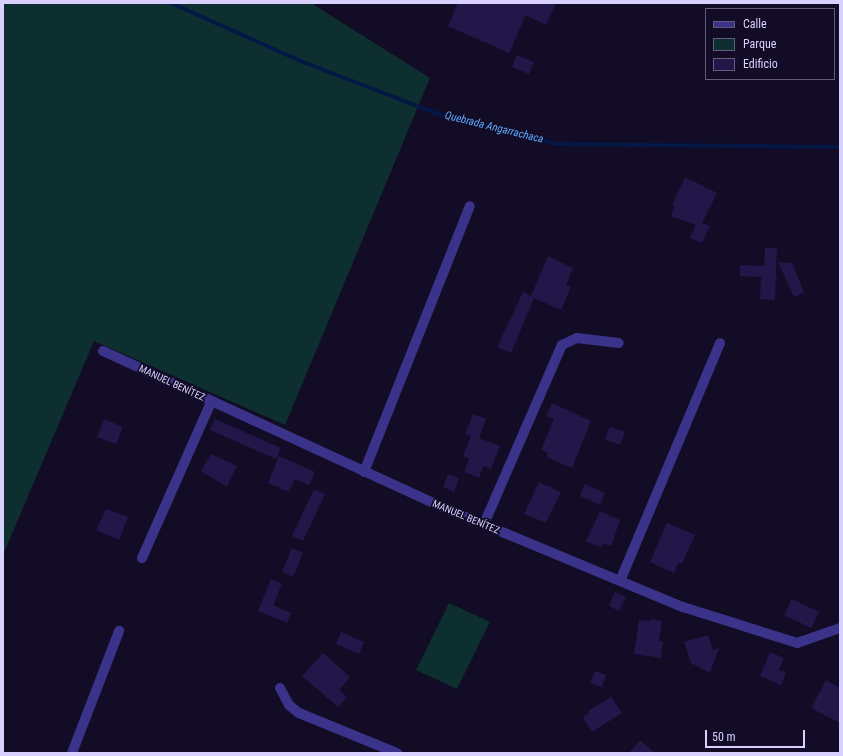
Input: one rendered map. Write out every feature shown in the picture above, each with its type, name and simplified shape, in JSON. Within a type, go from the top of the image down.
[{"type":"street","points":[[364,472],[470,206]]},
{"type":"street","points":[[484,524],[562,345],[577,338],[619,343]]},
{"type":"street","points":[[620,581],[720,343]]},
{"type":"street","name":"MANUEL BENÍTEZ","points":[[103,351],[364,472],[683,607],[797,643],[840,628]]},
{"type":"street","points":[[142,558],[211,402]]},
{"type":"street","points":[[72,753],[119,631]]},
{"type":"street","points":[[280,688],[289,705],[299,713],[396,753]]},
{"type":"green space","points":[[3,3],[311,3],[430,78],[285,425],[94,341],[3,555]]},
{"type":"green space","points":[[449,603],[490,622],[457,689],[416,670]]},
{"type":"building","points":[[458,3],[556,3],[546,25],[526,15],[509,53],[448,26]]},
{"type":"building","points":[[517,55],[534,62],[529,74],[512,67]]},
{"type":"building","points":[[685,177],[717,193],[702,223],[710,226],[702,243],[690,238],[696,225],[671,216],[674,206],[672,205]]},
{"type":"building","points":[[765,248],[777,248],[775,300],[760,299],[761,277],[740,276],[740,265],[764,266]]},
{"type":"building","points":[[548,256],[573,268],[566,285],[571,287],[561,310],[534,298],[511,353],[497,347],[523,292],[531,296]]},
{"type":"building","points":[[778,262],[792,263],[804,292],[794,297]]},
{"type":"building","points":[[552,403],[591,421],[572,468],[546,457],[548,453],[541,450],[554,419],[546,416]]},
{"type":"building","points":[[473,414],[486,419],[479,438],[500,446],[491,469],[483,466],[479,478],[464,472],[469,459],[463,456],[471,436],[465,434]]},
{"type":"building","points":[[104,419],[123,427],[116,444],[97,437]]},
{"type":"building","points":[[215,419],[281,448],[276,459],[210,430]]},
{"type":"building","points":[[610,427],[625,432],[620,445],[605,439]]},
{"type":"building","points":[[211,454],[237,466],[227,487],[201,471]]},
{"type":"building","points":[[279,456],[315,472],[309,485],[295,479],[289,492],[268,483]]},
{"type":"building","points":[[448,474],[459,478],[454,492],[443,487]]},
{"type":"building","points":[[539,482],[561,492],[546,523],[524,514]]},
{"type":"building","points":[[585,484],[605,493],[600,505],[580,496]]},
{"type":"building","points":[[314,489],[325,494],[303,541],[292,536]]},
{"type":"building","points":[[106,509],[128,517],[119,540],[96,530]]},
{"type":"building","points":[[600,511],[620,520],[611,546],[603,543],[601,548],[586,541]]},
{"type":"building","points":[[667,523],[695,535],[682,564],[679,562],[674,573],[650,562]]},
{"type":"building","points":[[292,548],[303,553],[293,577],[282,572]]},
{"type":"building","points":[[271,579],[282,584],[273,605],[291,613],[287,623],[258,611]]},
{"type":"building","points":[[615,592],[626,597],[619,611],[609,606]]},
{"type":"building","points":[[792,599],[819,612],[811,628],[784,615]]},
{"type":"building","points":[[651,619],[662,621],[659,641],[663,642],[661,658],[634,654],[639,620],[651,621]]},
{"type":"building","points":[[341,632],[364,642],[359,654],[336,644]]},
{"type":"building","points":[[708,635],[713,650],[719,648],[710,673],[691,663],[684,642]]},
{"type":"building","points":[[770,652],[784,658],[779,670],[786,672],[781,685],[760,676]]},
{"type":"building","points":[[323,653],[350,677],[339,690],[347,697],[338,707],[302,676]]},
{"type":"building","points":[[595,671],[606,675],[602,687],[590,683]]},
{"type":"building","points":[[826,680],[840,688],[840,723],[811,708]]},
{"type":"building","points":[[611,697],[622,713],[592,732],[583,717],[589,713],[588,711]]},
{"type":"building","points":[[640,740],[655,753],[629,753]]},
{"type":"waterway","name":"Quebrada Angarrachaca","points":[[171,3],[303,62],[438,114],[557,144],[840,147]]}]
